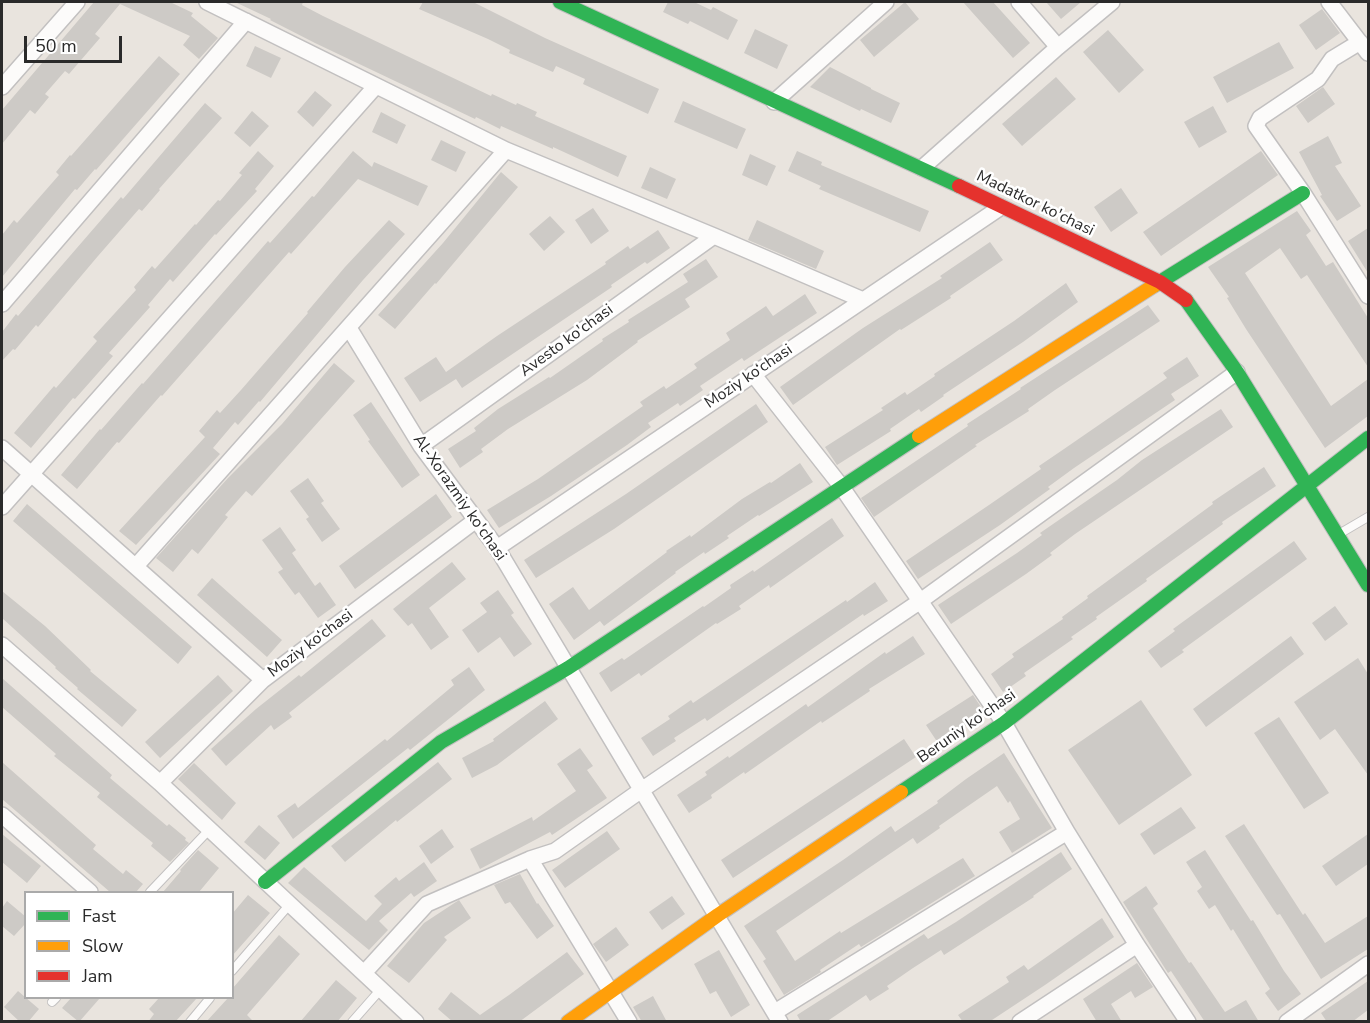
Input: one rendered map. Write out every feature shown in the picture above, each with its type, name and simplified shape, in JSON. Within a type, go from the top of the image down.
[{"type":"street","points":[[2,87],[77,2]]},
{"type":"street","points":[[207,2],[506,150],[863,300]]},
{"type":"street","name":"Madatkor ko'chasi","points":[[560,2],[922,168],[1160,282],[1186,300],[1237,372],[1368,585]]},
{"type":"street","points":[[774,102],[883,2]]},
{"type":"street","points":[[1019,2],[1058,47]]},
{"type":"street","points":[[922,168],[1112,2]]},
{"type":"street","points":[[1329,2],[1364,47],[1332,59],[1318,79],[1260,118],[1256,126],[1303,193],[1368,296]]},
{"type":"street","points":[[2,304],[246,21]]},
{"type":"street","points":[[2,507],[375,87]]},
{"type":"street","points":[[136,566],[506,150]]},
{"type":"street","points":[[265,882],[441,742],[568,668],[841,486],[1303,193]]},
{"type":"street","name":"Moziy ko‘chasi","points":[[497,548],[1001,207]]},
{"type":"street","name":"Avesto ko'chasi","points":[[421,446],[714,236]]},
{"type":"street","name":"Al-Xorazmiy ko'chasi","points":[[349,328],[421,446],[497,548],[640,791],[718,915],[778,1017]]},
{"type":"street","points":[[364,973],[427,904],[530,859],[555,851],[919,602],[1237,372]]},
{"type":"street","points":[[753,375],[841,486],[1004,723],[1067,832],[1188,1022]]},
{"type":"street","name":"Beruniy ko'chasi","points":[[568,1022],[718,915],[1004,723],[1368,438]]},
{"type":"street","points":[[2,448],[263,680]]},
{"type":"street","name":"Moziy ko‘chasi","points":[[160,783],[263,680],[476,520]]},
{"type":"street","points":[[2,645],[160,783],[416,1022]]},
{"type":"street","points":[[2,815],[89,891]]},
{"type":"street","points":[[778,1017],[1067,832]]},
{"type":"street","points":[[530,859],[629,1022]]},
{"type":"street","points":[[1020,1022],[1137,945]]},
{"type":"street","points":[[1287,1022],[1368,964]]},
{"type":"lane","points":[[1338,534],[1368,517]]},
{"type":"lane","points":[[151,891],[209,830]]},
{"type":"lane","points":[[234,969],[290,904]]},
{"type":"lane","points":[[352,1022],[381,988]]},
{"type":"lane","points":[[190,1022],[209,999]]},
{"type":"building","points":[[94,2],[170,2],[193,13],[191,16],[218,38],[199,59],[183,45],[190,36],[120,4],[95,34],[100,38],[69,74],[65,71],[45,94],[49,97],[35,114],[30,110],[2,144],[2,110]]},
{"type":"building","points":[[235,2],[303,2],[302,5],[323,16],[491,96],[492,94],[516,105],[517,103],[537,112],[535,116],[627,156],[618,177],[553,147],[553,149],[501,126],[500,129],[476,117],[475,119]]},
{"type":"building","points":[[423,2],[473,2],[545,38],[659,89],[648,114],[583,84],[585,79],[556,66],[553,72],[509,53],[510,50],[488,39],[419,9]]},
{"type":"building","points":[[668,2],[694,2],[711,10],[713,7],[738,20],[728,40],[690,21],[688,24],[663,12]]},
{"type":"building","points":[[905,2],[919,19],[874,57],[860,40]]},
{"type":"building","points":[[963,2],[993,2],[1030,43],[1013,58]]},
{"type":"building","points":[[1046,2],[1081,2],[1061,19]]},
{"type":"building","points":[[1322,9],[1340,33],[1316,50],[1299,25]]},
{"type":"building","points":[[755,29],[788,45],[777,69],[744,53]]},
{"type":"building","points":[[1108,30],[1144,70],[1119,93],[1083,52]]},
{"type":"building","points":[[1279,42],[1294,68],[1227,103],[1213,77]]},
{"type":"building","points":[[255,46],[281,58],[271,78],[246,66]]},
{"type":"building","points":[[159,56],[180,74],[96,170],[77,190],[75,189],[2,277],[2,235],[14,220],[17,223],[59,175],[56,172],[70,155]]},
{"type":"building","points":[[830,67],[900,103],[891,123],[810,87]]},
{"type":"building","points":[[1056,77],[1076,99],[1022,146],[1002,124]]},
{"type":"building","points":[[1323,87],[1335,104],[1308,123],[1296,106]]},
{"type":"building","points":[[315,91],[332,105],[313,127],[297,112]]},
{"type":"building","points":[[683,101],[746,129],[737,149],[674,122]]},
{"type":"building","points":[[205,103],[222,118],[142,211],[139,209],[38,327],[36,325],[15,350],[13,349],[2,361],[2,332],[16,314],[18,316],[121,197],[123,199]]},
{"type":"building","points":[[1213,106],[1227,132],[1199,148],[1184,122]]},
{"type":"building","points":[[252,111],[269,126],[250,147],[234,133]]},
{"type":"building","points":[[381,112],[406,125],[397,144],[372,132]]},
{"type":"building","points":[[1328,136],[1342,163],[1335,166],[1361,206],[1337,221],[1320,196],[1322,195],[1299,152]]},
{"type":"building","points":[[441,140],[466,152],[456,172],[431,160]]},
{"type":"building","points":[[258,151],[274,166],[255,189],[257,191],[173,282],[170,279],[148,305],[150,307],[109,353],[113,356],[75,399],[73,398],[31,448],[14,433],[97,341],[93,337],[136,290],[134,287],[152,266],[155,269],[195,224],[218,200],[220,201],[242,175],[239,173]]},
{"type":"building","points":[[353,151],[372,167],[374,162],[428,186],[418,206],[358,179],[291,254],[289,252],[77,489],[61,475],[268,241],[270,243],[312,196],[314,197]]},
{"type":"building","points":[[797,151],[822,162],[821,165],[929,211],[920,232],[819,189],[821,186],[788,171]]},
{"type":"building","points":[[1261,151],[1278,175],[1161,256],[1143,232]]},
{"type":"building","points":[[750,154],[776,166],[767,186],[742,175]]},
{"type":"building","points":[[650,167],[676,179],[667,199],[641,188]]},
{"type":"building","points":[[501,172],[518,187],[395,329],[378,315],[443,243]]},
{"type":"building","points":[[1121,188],[1138,213],[1111,232],[1094,207]]},
{"type":"building","points":[[593,208],[609,231],[591,244],[575,220]]},
{"type":"building","points":[[1297,211],[1311,231],[1306,235],[1326,266],[1333,262],[1368,318],[1368,367],[1307,275],[1301,279],[1280,248],[1245,273],[1331,406],[1368,379],[1368,416],[1325,448],[1208,267]]},
{"type":"building","points":[[550,216],[565,232],[544,251],[529,234]]},
{"type":"building","points":[[389,220],[405,234],[260,402],[238,425],[235,422],[213,448],[220,454],[136,545],[119,531],[205,437],[199,431],[217,410],[220,413],[241,390],[345,267]]},
{"type":"building","points":[[757,220],[824,251],[816,269],[748,240]]},
{"type":"building","points":[[1368,228],[1368,273],[1348,241]]},
{"type":"building","points":[[658,230],[670,248],[647,264],[645,262],[611,285],[612,287],[462,388],[456,379],[420,402],[404,378],[436,357],[446,372],[606,264],[605,262],[628,246],[630,249]]},
{"type":"building","points":[[990,242],[1003,260],[793,405],[780,387],[863,328],[942,278],[940,276]]},
{"type":"building","points":[[706,259],[718,277],[685,299],[690,307],[637,341],[587,380],[508,429],[481,449],[483,452],[460,468],[448,449],[476,431],[474,428],[498,409],[550,378],[629,322],[628,320],[688,282],[683,274]]},
{"type":"building","points":[[1066,283],[1078,302],[921,412],[919,409],[890,429],[891,431],[837,465],[825,447],[883,410],[881,408],[905,392],[907,395],[935,376],[934,374]]},
{"type":"building","points":[[805,294],[817,313],[744,361],[742,358],[700,386],[703,390],[680,406],[678,403],[648,423],[651,427],[627,445],[499,528],[487,510],[538,479],[643,406],[640,402],[664,386],[666,389],[697,368],[694,364],[730,340],[726,333],[766,306],[773,316]]},
{"type":"building","points":[[1148,305],[1160,321],[1055,390],[1028,409],[1029,411],[975,445],[977,446],[874,517],[861,498],[1020,388]]},
{"type":"building","points":[[1187,357],[1199,376],[1171,394],[1175,400],[1074,468],[1048,487],[1050,489],[1000,525],[918,579],[906,561],[1041,469],[1039,466],[1167,378],[1163,373]]},
{"type":"building","points":[[334,363],[355,381],[252,496],[246,491],[225,515],[228,517],[198,554],[192,549],[173,572],[156,558],[228,478],[282,424]]},
{"type":"building","points":[[371,402],[420,475],[402,488],[368,441],[370,440],[353,415]]},
{"type":"building","points":[[756,404],[768,422],[614,529],[536,578],[524,560],[626,494]]},
{"type":"building","points":[[1221,409],[1233,427],[1075,534],[1026,574],[951,624],[938,605],[1017,553],[1042,535],[1040,533],[1142,460]]},
{"type":"building","points":[[800,463],[813,482],[727,536],[729,538],[675,572],[604,626],[600,621],[574,640],[549,604],[573,587],[589,610],[666,551],[690,535],[691,537],[742,499]]},
{"type":"building","points":[[1264,467],[1276,486],[1222,522],[1223,524],[1146,579],[1147,581],[1096,617],[1097,619],[1071,637],[1073,639],[1024,673],[1026,676],[1003,692],[991,674],[1014,657],[1012,654],[1063,619],[1062,617],[1088,598],[1087,596],[1213,504],[1212,502]]},
{"type":"building","points":[[308,478],[324,501],[321,503],[340,529],[322,542],[306,519],[309,517],[290,491]]},
{"type":"building","points":[[436,494],[452,517],[355,589],[339,566]]},
{"type":"building","points":[[27,504],[192,647],[178,664],[13,521]]},
{"type":"building","points":[[832,518],[844,536],[770,588],[769,585],[739,606],[741,609],[716,623],[641,676],[639,673],[611,692],[599,673],[622,658],[624,660],[704,607],[731,588],[730,585],[753,570],[754,572]]},
{"type":"building","points":[[280,527],[296,550],[292,553],[315,586],[320,582],[336,605],[318,618],[299,592],[295,595],[278,572],[283,569],[262,540]]},
{"type":"building","points":[[1294,541],[1307,559],[1182,650],[1184,652],[1161,668],[1148,651],[1175,631],[1173,629]]},
{"type":"building","points":[[452,562],[466,579],[429,608],[449,637],[431,650],[412,623],[408,626],[393,609]]},
{"type":"building","points":[[212,578],[282,640],[267,657],[197,595]]},
{"type":"building","points":[[875,582],[888,601],[864,616],[863,614],[707,721],[705,718],[674,738],[676,741],[653,756],[641,738],[670,719],[668,716],[691,700],[693,703]]},
{"type":"building","points":[[498,590],[514,613],[511,615],[532,644],[514,657],[500,637],[478,653],[462,630],[487,612],[480,603]]},
{"type":"building","points":[[2,591],[45,626],[90,671],[137,710],[122,727],[77,689],[2,618]]},
{"type":"building","points":[[1335,606],[1348,624],[1325,641],[1312,623]]},
{"type":"building","points":[[372,619],[386,636],[289,713],[292,717],[274,730],[271,725],[226,766],[211,749],[256,709],[299,675],[301,677]]},
{"type":"building","points":[[913,636],[925,654],[869,689],[870,691],[822,723],[821,721],[745,774],[744,772],[689,813],[677,795],[707,775],[705,772],[806,704],[808,707],[885,652],[886,654]]},
{"type":"building","points":[[1291,636],[1304,654],[1206,727],[1193,709]]},
{"type":"building","points":[[1358,658],[1368,674],[1368,775],[1335,729],[1320,740],[1294,702]]},
{"type":"building","points":[[469,667],[485,690],[293,839],[277,816],[295,803],[298,808],[385,739],[387,741],[454,685],[451,680]]},
{"type":"building","points":[[218,675],[233,691],[160,758],[145,742]]},
{"type":"building","points":[[2,678],[112,775],[110,778],[167,826],[169,824],[189,843],[170,862],[151,846],[153,843],[97,797],[100,793],[54,756],[56,754],[2,707]]},
{"type":"building","points":[[973,695],[985,713],[938,743],[926,725]]},
{"type":"building","points":[[1141,700],[1192,775],[1119,825],[1068,750]]},
{"type":"building","points":[[545,701],[558,719],[497,765],[472,778],[462,758],[494,741],[493,739]]},
{"type":"building","points":[[1279,717],[1329,793],[1304,809],[1254,733]]},
{"type":"building","points":[[904,739],[916,757],[733,878],[721,860]]},
{"type":"building","points":[[580,748],[593,766],[587,770],[607,798],[552,835],[550,832],[480,869],[470,849],[532,817],[533,821],[576,791],[557,764]]},
{"type":"building","points":[[1004,753],[1052,828],[1012,853],[999,832],[1020,819],[1010,801],[1008,803],[997,786],[917,844],[913,838],[776,931],[795,961],[840,931],[841,933],[963,858],[975,876],[861,947],[859,944],[784,995],[763,961],[766,959],[744,926],[891,826],[895,832]]},
{"type":"building","points":[[2,762],[96,845],[93,849],[123,874],[126,870],[143,884],[137,891],[109,891],[2,799]]},
{"type":"building","points":[[438,762],[452,779],[397,822],[396,820],[345,862],[331,846]]},
{"type":"building","points":[[194,763],[236,803],[222,820],[178,779]]},
{"type":"building","points":[[1181,807],[1196,828],[1154,855],[1140,834]]},
{"type":"building","points":[[1244,824],[1303,915],[1305,913],[1325,943],[1368,916],[1368,949],[1321,979],[1280,914],[1277,915],[1225,836]]},
{"type":"building","points":[[259,825],[280,843],[265,860],[244,842]]},
{"type":"building","points":[[442,829],[454,847],[431,864],[419,846]]},
{"type":"building","points":[[607,831],[620,849],[565,888],[552,870]]},
{"type":"building","points":[[2,834],[41,866],[27,883],[2,862]]},
{"type":"building","points":[[1368,834],[1368,864],[1336,886],[1322,866]]},
{"type":"building","points":[[198,850],[219,868],[200,891],[164,891]]},
{"type":"building","points":[[1205,850],[1301,994],[1278,1011],[1265,993],[1270,989],[1233,929],[1231,931],[1215,905],[1209,909],[1197,891],[1202,887],[1186,862]]},
{"type":"building","points":[[1061,852],[1072,869],[1034,897],[944,955],[941,950],[887,986],[889,989],[870,1001],[866,995],[826,1022],[801,1022],[797,1015],[924,934],[928,939],[956,922]]},
{"type":"building","points":[[424,862],[437,881],[414,897],[411,893],[379,921],[388,930],[369,950],[288,883],[304,867],[366,921],[382,904],[374,896],[396,877],[399,881]]},
{"type":"building","points":[[520,874],[537,904],[554,926],[537,939],[510,902],[505,904],[494,885]]},
{"type":"building","points":[[1146,886],[1158,904],[1153,908],[1225,1012],[1246,1000],[1259,1022],[1205,1022],[1171,971],[1168,973],[1123,902]]},
{"type":"building","points":[[248,895],[270,913],[234,954],[234,912]]},
{"type":"building","points":[[672,896],[685,914],[662,930],[649,912]]},
{"type":"building","points":[[459,900],[471,918],[444,937],[447,940],[409,983],[387,966],[424,923]]},
{"type":"building","points":[[7,901],[24,915],[24,925],[14,936],[2,926],[2,908]]},
{"type":"building","points":[[1102,918],[1114,937],[1045,985],[989,1022],[963,1022],[958,1015],[1009,982],[1006,977],[1024,965],[1028,970]]},
{"type":"building","points":[[616,927],[629,945],[606,962],[593,944]]},
{"type":"building","points":[[279,935],[300,954],[247,1015],[254,1022],[206,1022],[227,999],[234,999],[234,987]]},
{"type":"building","points":[[719,950],[750,1005],[731,1017],[716,991],[710,994],[694,964]]},
{"type":"building","points":[[567,952],[584,974],[519,1022],[453,1022],[438,1009],[451,992],[480,1015]]},
{"type":"building","points":[[1137,963],[1153,987],[1135,998],[1131,991],[1111,1004],[1122,1022],[1097,1022],[1083,999]]},
{"type":"building","points":[[336,980],[357,998],[337,1022],[300,1022]]},
{"type":"building","points":[[1368,981],[1368,1010],[1352,1022],[1327,1022],[1321,1013]]},
{"type":"building","points":[[18,991],[24,999],[27,999],[39,1009],[28,1022],[20,1022],[4,1007]]},
{"type":"building","points":[[653,996],[667,1022],[642,1022],[633,1007]]},
{"type":"building","points":[[70,999],[99,999],[79,1022],[62,1008]]},
{"type":"building","points":[[158,999],[196,999],[175,1022],[148,1022],[154,1014],[149,1009]]},
{"type":"traffic: fast","points":[[560,2],[959,186]]},
{"type":"traffic: fast","points":[[1155,285],[1303,193]]},
{"type":"traffic: fast","points":[[1186,300],[1237,372],[1368,585]]},
{"type":"traffic: fast","points":[[265,882],[441,742],[568,668],[919,436]]},
{"type":"traffic: fast","points":[[901,792],[1004,723],[1368,438]]},
{"type":"traffic: slow","points":[[919,436],[1155,285]]},
{"type":"traffic: slow","points":[[568,1022],[718,915],[901,792]]},
{"type":"traffic: jam","points":[[959,186],[1160,282],[1186,300]]}]
